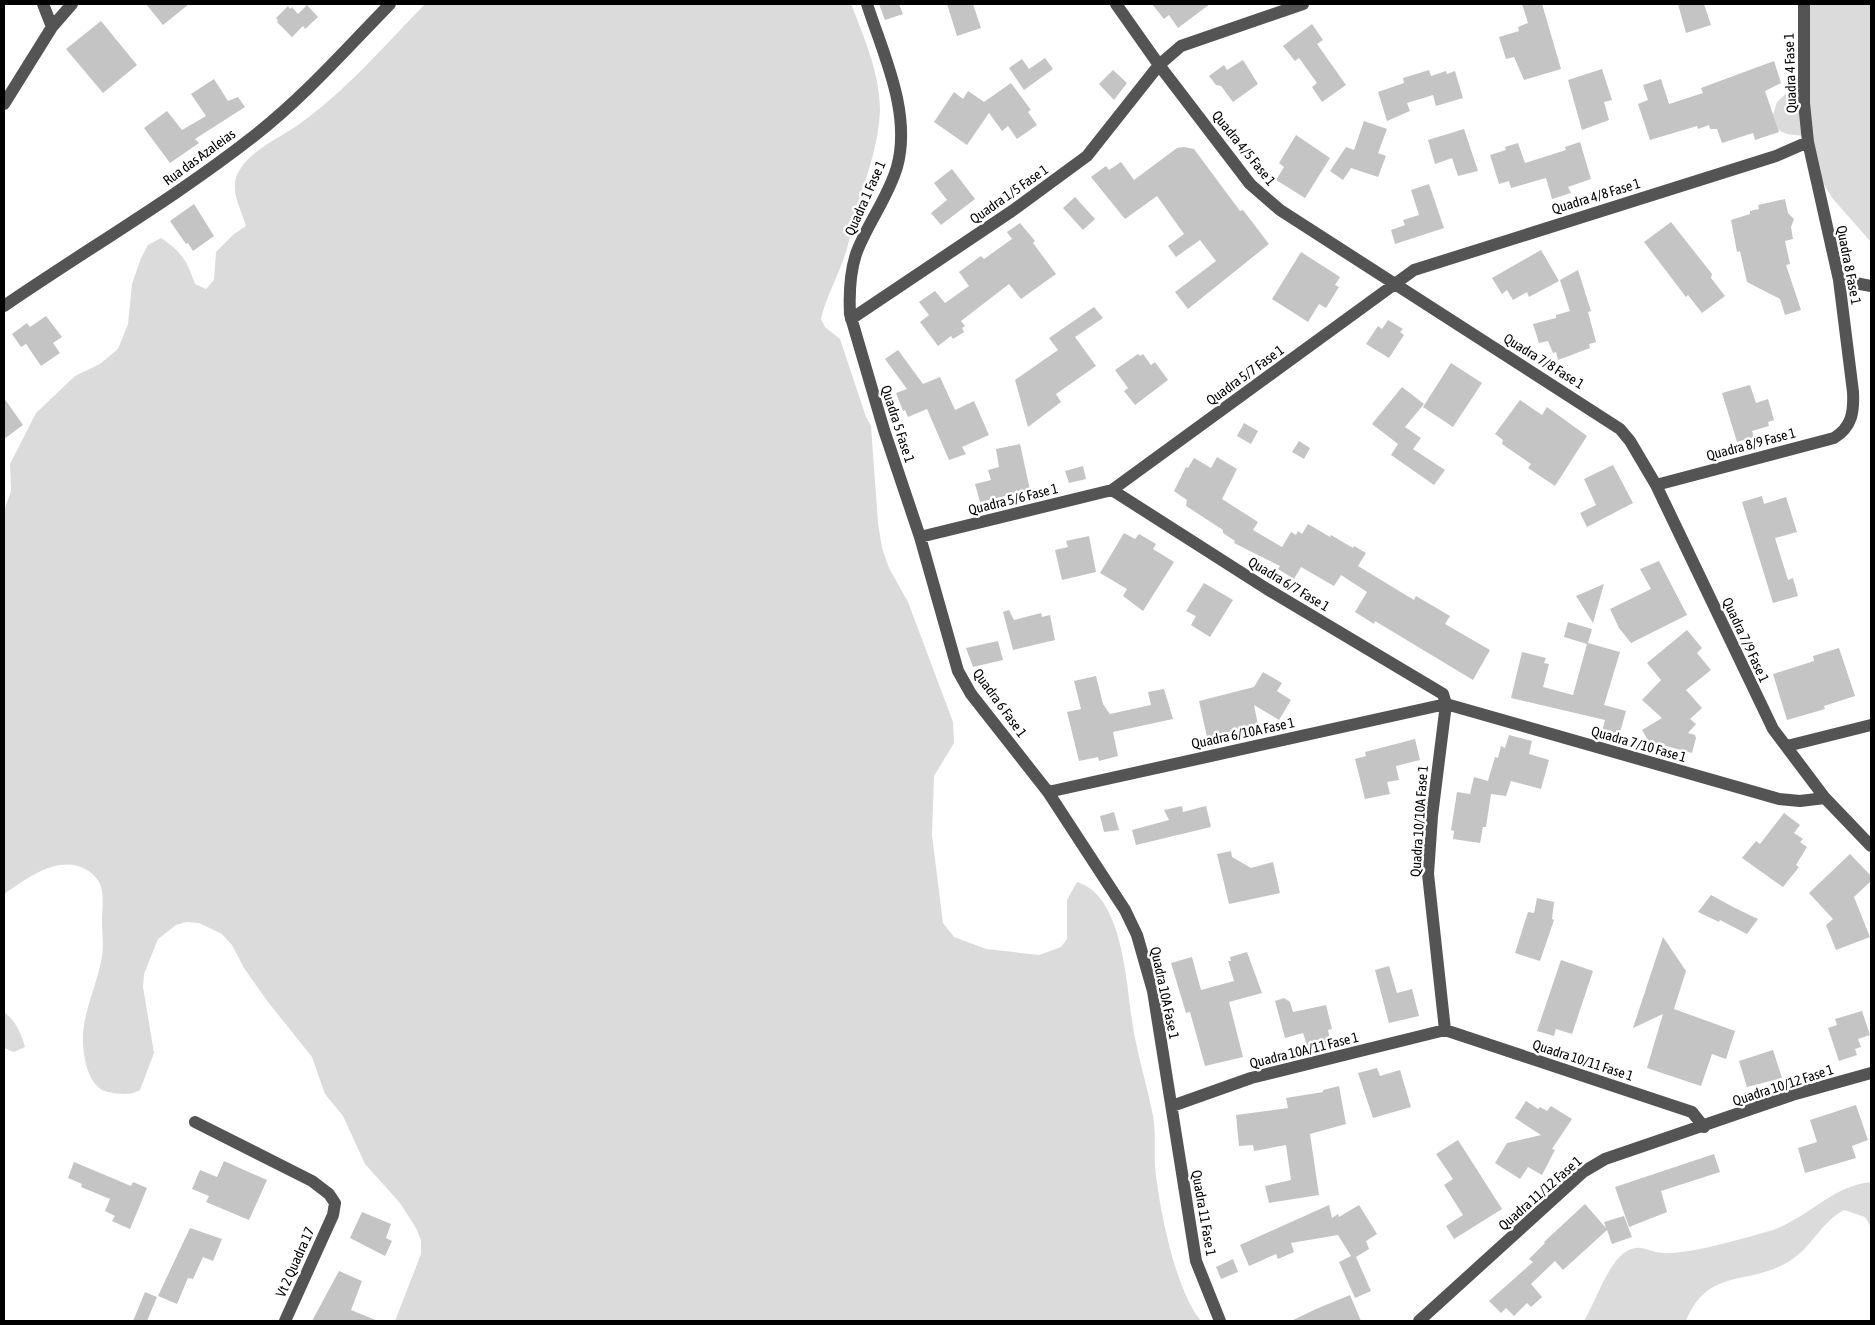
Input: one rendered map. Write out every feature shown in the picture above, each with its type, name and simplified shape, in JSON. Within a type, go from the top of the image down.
[{"type":"street","points":[[43,4],[52,27]]},
{"type":"street","points":[[4,104],[52,27],[72,4]]},
{"type":"street","name":"Rua das Azaleias","points":[[4,306],[184,188],[255,135],[319,77],[390,4]]},
{"type":"street","name":"Quadra 1 Fase 1","points":[[851,319],[849,294],[852,268],[862,241],[892,180],[899,156],[902,136],[893,83],[867,4]]},
{"type":"street","name":"Quadra 4/5 Fase 1","points":[[1116,4],[1159,65],[1250,184],[1280,210],[1396,285]]},
{"type":"street","name":"Quadra 1/5 Fase 1","points":[[851,319],[1012,211],[1087,156],[1159,65],[1181,46],[1303,4]]},
{"type":"street","name":"Quadra 4 Fase 1","points":[[1804,4],[1804,103],[1808,142]]},
{"type":"street","name":"Quadra 8 Fase 1","points":[[1808,142],[1839,280],[1853,392],[1854,409],[1849,425]]},
{"type":"street","name":"Quadra 4/8 Fase 1","points":[[1396,285],[1414,270],[1776,156],[1808,142]]},
{"type":"street","points":[[1839,280],[1871,286]]},
{"type":"street","name":"Quadra 7/8 Fase 1","points":[[1396,285],[1620,429],[1630,441],[1656,485]]},
{"type":"street","name":"Quadra 5/7 Fase 1","points":[[1112,490],[1396,285]]},
{"type":"street","name":"Quadra 5 Fase 1","points":[[851,319],[878,412],[920,537]]},
{"type":"street","name":"Quadra 8/9 Fase 1","points":[[1656,485],[1834,438],[1849,425]]},
{"type":"street","name":"Quadra 7/9 Fase 1","points":[[1656,485],[1772,729],[1787,746],[1825,798],[1871,846]]},
{"type":"street","name":"Quadra 5/6 Fase 1","points":[[920,537],[1112,490]]},
{"type":"street","name":"Quadra 6/7 Fase 1","points":[[1112,490],[1267,589],[1440,691],[1446,699],[1446,704]]},
{"type":"street","name":"Quadra 6 Fase 1","points":[[920,537],[958,672],[971,694],[1048,792]]},
{"type":"street","name":"Quadra 6/10A Fase 1","points":[[1048,792],[1446,704]]},
{"type":"street","name":"Quadra 7/10 Fase 1","points":[[1446,704],[1779,799],[1800,801],[1825,798]]},
{"type":"street","name":"Quadra 10/10A Fase 1","points":[[1445,1030],[1428,874],[1432,816],[1446,704]]},
{"type":"street","points":[[1787,746],[1871,725]]},
{"type":"street","name":"Quadra 10A Fase 1","points":[[1048,792],[1125,910],[1137,935],[1153,991],[1172,1106]]},
{"type":"street","name":"Quadra 10A/11 Fase 1","points":[[1172,1106],[1251,1078],[1445,1030]]},
{"type":"street","name":"Quadra 10/11 Fase 1","points":[[1445,1030],[1692,1112],[1704,1127]]},
{"type":"street","name":"Quadra 10/12 Fase 1","points":[[1704,1127],[1792,1095],[1871,1073]]},
{"type":"street","name":"Quadra 11 Fase 1","points":[[1172,1106],[1196,1261],[1220,1321]]},
{"type":"street","name":"Vt 2 Quadra 17","points":[[195,1122],[312,1181],[329,1194],[335,1203],[333,1215],[285,1321]]},
{"type":"street","name":"Quadra 11/12 Fase 1","points":[[1419,1321],[1584,1172],[1605,1159],[1704,1127]]},
{"type":"shaded area","points":[[425,4],[851,4],[874,69],[879,96],[879,123],[875,148],[856,210],[847,249],[821,319],[825,327],[840,339],[866,417],[871,426],[878,523],[882,548],[889,568],[908,602],[953,722],[954,743],[934,776],[932,835],[943,923],[954,937],[986,949],[1039,955],[1061,947],[1067,939],[1067,900],[1077,882],[1093,891],[1106,907],[1115,927],[1121,950],[1135,1038],[1153,1116],[1155,1166],[1164,1225],[1183,1289],[1201,1321],[395,1321],[421,1254],[421,1240],[416,1228],[400,1203],[365,1164],[343,1116],[325,1094],[312,1057],[268,1002],[244,968],[232,945],[222,934],[199,923],[186,922],[176,925],[158,939],[144,974],[143,987],[154,1053],[140,1090],[128,1094],[120,1094],[108,1092],[95,1084],[87,1068],[83,1034],[86,1014],[103,952],[103,900],[100,884],[96,877],[87,870],[65,864],[43,870],[4,894],[4,511],[11,491],[10,464],[36,413],[75,376],[100,364],[118,349],[128,324],[132,284],[141,258],[148,245],[161,238],[168,243],[183,258],[195,284],[206,289],[214,280],[216,252],[234,234],[246,226],[236,196],[235,184],[240,169],[246,161],[262,147],[316,112],[332,98]]},
{"type":"shaded area","points":[[1805,4],[1871,4],[1871,242],[1833,199],[1811,164],[1812,135],[1784,133],[1771,121],[1777,102],[1793,87],[1797,80],[1804,59]]},
{"type":"shaded area","points":[[4,1012],[18,1028],[25,1047],[14,1052],[4,1048]]},
{"type":"shaded area","points":[[1871,1182],[1871,1227],[1865,1217],[1844,1210],[1828,1222],[1803,1250],[1788,1262],[1758,1274],[1730,1280],[1706,1292],[1695,1304],[1686,1321],[1584,1321],[1608,1273],[1620,1256],[1627,1251],[1636,1248],[1663,1253],[1685,1252],[1756,1235],[1793,1221],[1843,1190]]},
{"type":"building","points":[[146,4],[189,4],[163,25]]},
{"type":"building","points":[[879,4],[899,4],[903,14],[885,20]]},
{"type":"building","points":[[947,4],[973,4],[981,28],[957,36]]},
{"type":"building","points":[[1152,4],[1210,4],[1178,28],[1169,15],[1164,19]]},
{"type":"building","points":[[1522,4],[1542,4],[1561,69],[1524,80],[1514,57],[1506,59],[1499,37],[1519,31],[1518,27],[1528,23]]},
{"type":"building","points":[[1678,4],[1704,4],[1711,25],[1686,33]]},
{"type":"building","points":[[307,5],[318,17],[305,29],[303,26],[292,37],[277,22],[276,18],[288,6],[290,9],[292,7],[298,14]]},
{"type":"building","points":[[101,21],[137,65],[103,93],[66,49]]},
{"type":"building","points":[[1312,24],[1323,40],[1317,44],[1346,85],[1322,102],[1312,87],[1317,83],[1299,58],[1295,61],[1283,46]]},
{"type":"building","points":[[1045,58],[1053,69],[1024,90],[1009,68],[1022,59],[1029,69]]},
{"type":"building","points":[[1243,60],[1258,84],[1233,102],[1221,86],[1216,85],[1209,76],[1224,65],[1227,70]]},
{"type":"building","points":[[1774,61],[1781,83],[1765,91],[1779,132],[1755,140],[1753,133],[1722,143],[1717,129],[1710,129],[1709,125],[1698,129],[1697,126],[1650,140],[1638,104],[1648,100],[1643,85],[1661,79],[1669,104],[1703,93],[1701,88]]},
{"type":"building","points":[[1602,69],[1612,100],[1604,102],[1609,120],[1582,130],[1568,80]]},
{"type":"building","points":[[1113,70],[1127,83],[1114,100],[1099,84]]},
{"type":"building","points":[[1429,70],[1431,76],[1446,71],[1447,74],[1455,71],[1463,98],[1436,106],[1433,95],[1407,103],[1410,111],[1387,121],[1378,92],[1404,83],[1403,78]]},
{"type":"building","points":[[214,79],[228,101],[238,97],[245,107],[195,139],[199,143],[170,163],[144,128],[167,111],[182,130],[206,116],[191,94]]},
{"type":"building","points":[[1011,83],[1031,110],[1028,112],[1037,125],[1017,139],[1008,126],[1002,131],[989,113],[967,145],[934,122],[954,92],[963,99],[968,91],[984,102]]},
{"type":"building","points":[[1364,121],[1387,129],[1378,153],[1386,156],[1378,177],[1351,168],[1343,180],[1330,171],[1346,147],[1354,150]]},
{"type":"building","points":[[1464,129],[1478,171],[1458,176],[1452,158],[1435,164],[1428,140]]},
{"type":"building","points":[[1296,135],[1330,158],[1305,198],[1276,180],[1284,167],[1279,163]]},
{"type":"building","points":[[1580,142],[1591,179],[1568,187],[1571,193],[1552,199],[1546,178],[1511,188],[1509,181],[1499,184],[1490,155],[1506,150],[1505,147],[1518,143],[1525,163],[1566,150],[1565,147]]},
{"type":"building","points":[[1177,148],[1194,149],[1240,211],[1243,210],[1269,244],[1188,309],[1175,292],[1216,261],[1200,240],[1176,257],[1168,246],[1184,234],[1157,196],[1125,219],[1091,177],[1106,166],[1109,170],[1121,162],[1134,180]]},
{"type":"building","points":[[952,169],[975,199],[941,225],[931,213],[947,200],[934,183]]},
{"type":"building","points":[[1429,184],[1444,228],[1395,244],[1391,230],[1405,225],[1403,220],[1419,215],[1411,190]]},
{"type":"building","points":[[1075,197],[1095,219],[1083,230],[1063,208]]},
{"type":"building","points":[[1785,199],[1788,213],[1794,219],[1791,227],[1793,239],[1785,241],[1790,264],[1786,265],[1801,310],[1785,315],[1780,299],[1747,282],[1740,251],[1737,252],[1731,220],[1759,209],[1758,205]]},
{"type":"building","points":[[194,204],[214,236],[193,251],[170,221]]},
{"type":"building","points":[[1671,222],[1712,274],[1711,278],[1725,296],[1702,313],[1688,295],[1686,297],[1644,242]]},
{"type":"building","points":[[1020,223],[1035,241],[1033,243],[1056,274],[1021,299],[1009,284],[961,321],[965,326],[962,328],[964,332],[953,339],[951,336],[938,346],[920,322],[929,315],[919,302],[935,291],[945,303],[969,286],[959,272],[981,256],[984,259],[1012,239],[1007,232]]},
{"type":"building","points":[[1541,250],[1559,281],[1529,297],[1527,292],[1513,300],[1507,290],[1502,294],[1492,278]]},
{"type":"building","points":[[1301,252],[1340,277],[1335,285],[1339,287],[1326,308],[1319,304],[1308,322],[1272,299]]},
{"type":"building","points":[[1578,270],[1591,311],[1588,312],[1596,342],[1589,344],[1590,348],[1558,360],[1556,352],[1553,353],[1548,341],[1539,343],[1533,324],[1556,318],[1556,315],[1570,311],[1560,280]]},
{"type":"building","points":[[1094,307],[1103,318],[1075,337],[1096,366],[1056,394],[1061,402],[1028,427],[1015,380],[1058,350],[1049,338]]},
{"type":"building","points":[[46,316],[62,337],[53,343],[60,353],[41,366],[26,344],[21,347],[12,334],[27,323],[30,327]]},
{"type":"building","points":[[1388,320],[1403,329],[1400,332],[1404,335],[1389,358],[1366,344],[1378,326],[1382,329]]},
{"type":"building","points":[[898,350],[923,384],[940,377],[955,410],[974,401],[989,435],[962,447],[966,454],[949,460],[927,409],[908,417],[905,410],[903,411],[896,393],[907,389],[885,359]]},
{"type":"building","points":[[1138,354],[1140,356],[1143,354],[1151,365],[1155,362],[1168,380],[1135,405],[1124,391],[1128,388],[1115,370]]},
{"type":"building","points":[[1451,363],[1482,383],[1453,427],[1423,407]]},
{"type":"building","points":[[1750,385],[1756,403],[1768,399],[1774,420],[1768,422],[1769,426],[1752,431],[1754,437],[1737,442],[1722,393]]},
{"type":"building","points":[[1402,387],[1424,404],[1405,427],[1421,438],[1413,449],[1445,470],[1434,485],[1391,455],[1398,444],[1372,424]]},
{"type":"building","points":[[4,398],[23,425],[4,439]]},
{"type":"building","points":[[1520,400],[1542,415],[1547,407],[1587,436],[1555,486],[1528,468],[1531,464],[1502,444],[1503,440],[1495,434]]},
{"type":"building","points":[[1244,423],[1258,431],[1251,444],[1237,436]]},
{"type":"building","points":[[1299,441],[1310,448],[1304,459],[1292,452]]},
{"type":"building","points":[[1020,444],[1030,490],[980,502],[975,484],[991,480],[988,470],[999,467],[996,449]]},
{"type":"building","points":[[1217,457],[1237,469],[1222,499],[1258,522],[1253,530],[1282,547],[1291,532],[1296,535],[1298,531],[1302,534],[1308,524],[1353,548],[1354,546],[1366,553],[1358,566],[1414,600],[1416,596],[1450,616],[1445,624],[1490,650],[1473,680],[1375,621],[1374,624],[1355,612],[1367,592],[1341,575],[1334,586],[1301,567],[1294,579],[1278,569],[1280,566],[1234,543],[1235,541],[1223,533],[1223,530],[1186,506],[1187,500],[1174,491],[1186,467],[1188,468],[1194,458],[1211,468]]},
{"type":"building","points":[[1613,465],[1633,503],[1587,527],[1580,513],[1596,505],[1584,479]]},
{"type":"building","points":[[1083,466],[1086,479],[1069,483],[1065,471]]},
{"type":"building","points":[[1762,496],[1764,504],[1786,497],[1797,532],[1775,538],[1788,580],[1793,578],[1798,596],[1773,603],[1742,502]]},
{"type":"building","points":[[1124,533],[1135,539],[1139,534],[1156,544],[1153,549],[1174,562],[1143,611],[1123,596],[1127,589],[1100,573]]},
{"type":"building","points":[[1089,536],[1096,572],[1062,580],[1055,550],[1068,547],[1066,541]]},
{"type":"building","points":[[1659,561],[1687,615],[1631,643],[1619,628],[1610,609],[1651,589],[1640,569]]},
{"type":"building","points":[[1204,583],[1233,600],[1210,637],[1191,625],[1196,616],[1186,611]]},
{"type":"building","points":[[1604,584],[1593,623],[1576,596]]},
{"type":"building","points":[[1009,610],[1014,620],[1041,613],[1042,617],[1050,615],[1055,640],[1013,650],[1003,612]]},
{"type":"building","points":[[1568,622],[1592,629],[1588,643],[1620,652],[1604,705],[1626,711],[1619,736],[1602,731],[1605,720],[1511,698],[1522,652],[1546,658],[1544,663],[1549,664],[1543,687],[1573,695],[1587,644],[1564,637]]},
{"type":"building","points":[[1687,630],[1702,648],[1697,653],[1711,670],[1686,690],[1702,708],[1690,719],[1696,724],[1688,733],[1695,735],[1696,738],[1692,753],[1655,743],[1651,745],[1642,730],[1662,718],[1642,700],[1661,680],[1647,663]]},
{"type":"building","points":[[998,641],[1003,660],[973,667],[966,648]]},
{"type":"building","points":[[1839,648],[1855,696],[1824,706],[1825,709],[1787,720],[1773,674],[1814,661],[1813,656]]},
{"type":"building","points":[[1263,672],[1282,683],[1277,691],[1291,700],[1279,720],[1254,705],[1258,725],[1207,737],[1199,701],[1254,687]]},
{"type":"building","points":[[1096,676],[1103,704],[1110,714],[1151,705],[1148,692],[1164,689],[1173,719],[1113,732],[1118,756],[1099,761],[1098,757],[1079,761],[1067,712],[1081,709],[1074,681]]},
{"type":"building","points":[[1509,735],[1532,741],[1529,754],[1549,760],[1541,789],[1511,781],[1506,796],[1491,794],[1486,827],[1483,827],[1480,843],[1453,839],[1454,831],[1451,830],[1457,792],[1470,794],[1474,777],[1488,781],[1495,757],[1498,758],[1501,746],[1505,748]]},
{"type":"building","points":[[1415,739],[1420,760],[1396,766],[1399,780],[1387,782],[1390,794],[1365,799],[1355,759],[1366,756],[1365,752]]},
{"type":"building","points":[[1182,806],[1183,812],[1206,806],[1211,827],[1136,845],[1132,830],[1169,820],[1164,810]]},
{"type":"building","points":[[1114,812],[1119,830],[1104,832],[1100,816]]},
{"type":"building","points":[[1784,813],[1800,825],[1794,833],[1803,839],[1800,842],[1807,847],[1796,865],[1799,867],[1783,887],[1742,858],[1756,841],[1760,844]]},
{"type":"building","points":[[1231,851],[1232,857],[1251,868],[1273,862],[1280,893],[1229,904],[1217,854]]},
{"type":"building","points":[[1850,854],[1871,876],[1871,881],[1854,897],[1870,937],[1836,950],[1826,925],[1833,919],[1809,893]]},
{"type":"building","points":[[1711,895],[1758,919],[1747,934],[1720,920],[1719,922],[1698,912]]},
{"type":"building","points":[[1537,898],[1554,902],[1552,919],[1554,920],[1540,961],[1515,953],[1528,912],[1534,913]]},
{"type":"building","points":[[1663,937],[1686,971],[1674,1009],[1735,1031],[1726,1059],[1712,1054],[1701,1086],[1647,1068],[1663,1014],[1633,1028]]},
{"type":"building","points":[[1247,952],[1262,993],[1229,1002],[1243,1057],[1205,1066],[1190,1012],[1186,1013],[1171,963],[1192,957],[1201,990],[1234,981],[1228,961],[1231,961],[1230,957]]},
{"type":"building","points":[[1561,960],[1593,971],[1572,1034],[1556,1029],[1554,1036],[1537,1031]]},
{"type":"building","points":[[1389,966],[1397,993],[1412,989],[1419,1016],[1389,1023],[1375,970]]},
{"type":"building","points":[[1284,998],[1290,1002],[1293,1012],[1326,1005],[1332,1029],[1328,1030],[1331,1045],[1309,1051],[1303,1033],[1285,1038],[1275,1001]]},
{"type":"building","points":[[1862,1011],[1870,1035],[1858,1039],[1861,1047],[1855,1049],[1857,1055],[1839,1061],[1828,1028],[1837,1025],[1835,1019]]},
{"type":"building","points":[[1773,1050],[1782,1078],[1747,1087],[1739,1061]]},
{"type":"building","points":[[1377,1068],[1380,1076],[1400,1070],[1411,1107],[1373,1118],[1358,1073]]},
{"type":"building","points":[[1339,1086],[1346,1124],[1310,1134],[1319,1195],[1269,1203],[1265,1186],[1291,1180],[1286,1145],[1254,1151],[1253,1145],[1239,1146],[1236,1115],[1288,1108],[1286,1098],[1323,1092],[1323,1090]]},
{"type":"building","points":[[1526,1101],[1538,1109],[1540,1107],[1547,1111],[1551,1106],[1572,1119],[1552,1149],[1555,1150],[1542,1175],[1528,1167],[1520,1179],[1495,1163],[1507,1143],[1541,1135],[1515,1118]]},
{"type":"building","points":[[1856,1105],[1868,1140],[1852,1146],[1856,1158],[1805,1173],[1798,1148],[1817,1142],[1810,1120]]},
{"type":"building","points":[[1458,1140],[1502,1209],[1454,1239],[1446,1226],[1463,1215],[1444,1185],[1453,1179],[1436,1154]]},
{"type":"building","points":[[1714,1154],[1720,1172],[1661,1191],[1667,1212],[1629,1227],[1615,1187]]},
{"type":"building","points":[[224,1161],[267,1180],[249,1220],[206,1202],[209,1196],[192,1189],[200,1170],[217,1177]]},
{"type":"building","points":[[74,1162],[131,1186],[133,1182],[147,1188],[130,1229],[112,1221],[115,1216],[105,1211],[110,1199],[81,1187],[82,1184],[68,1178]]},
{"type":"building","points":[[1585,1204],[1606,1228],[1604,1222],[1624,1216],[1632,1237],[1612,1244],[1607,1230],[1563,1270],[1555,1261],[1531,1284],[1542,1297],[1531,1307],[1527,1303],[1514,1316],[1506,1308],[1501,1313],[1489,1301],[1533,1262],[1529,1259],[1544,1242]]},
{"type":"building","points":[[1329,1205],[1332,1218],[1338,1214],[1339,1217],[1359,1205],[1377,1234],[1366,1241],[1369,1249],[1356,1257],[1371,1291],[1355,1298],[1339,1262],[1351,1256],[1338,1235],[1291,1243],[1294,1252],[1278,1259],[1276,1254],[1249,1266],[1240,1245]]},
{"type":"building","points":[[362,1212],[391,1224],[386,1238],[392,1241],[385,1256],[350,1238]]},
{"type":"building","points":[[190,1228],[222,1239],[213,1261],[203,1257],[193,1279],[188,1278],[177,1304],[158,1296]]},
{"type":"building","points":[[1233,1259],[1238,1272],[1221,1279],[1216,1267]]},
{"type":"building","points":[[339,1271],[362,1281],[351,1310],[378,1321],[312,1321]]},
{"type":"building","points":[[145,1292],[157,1297],[147,1321],[133,1321]]},
{"type":"building","points":[[1350,1295],[1361,1321],[1291,1321],[1316,1309]]}]
